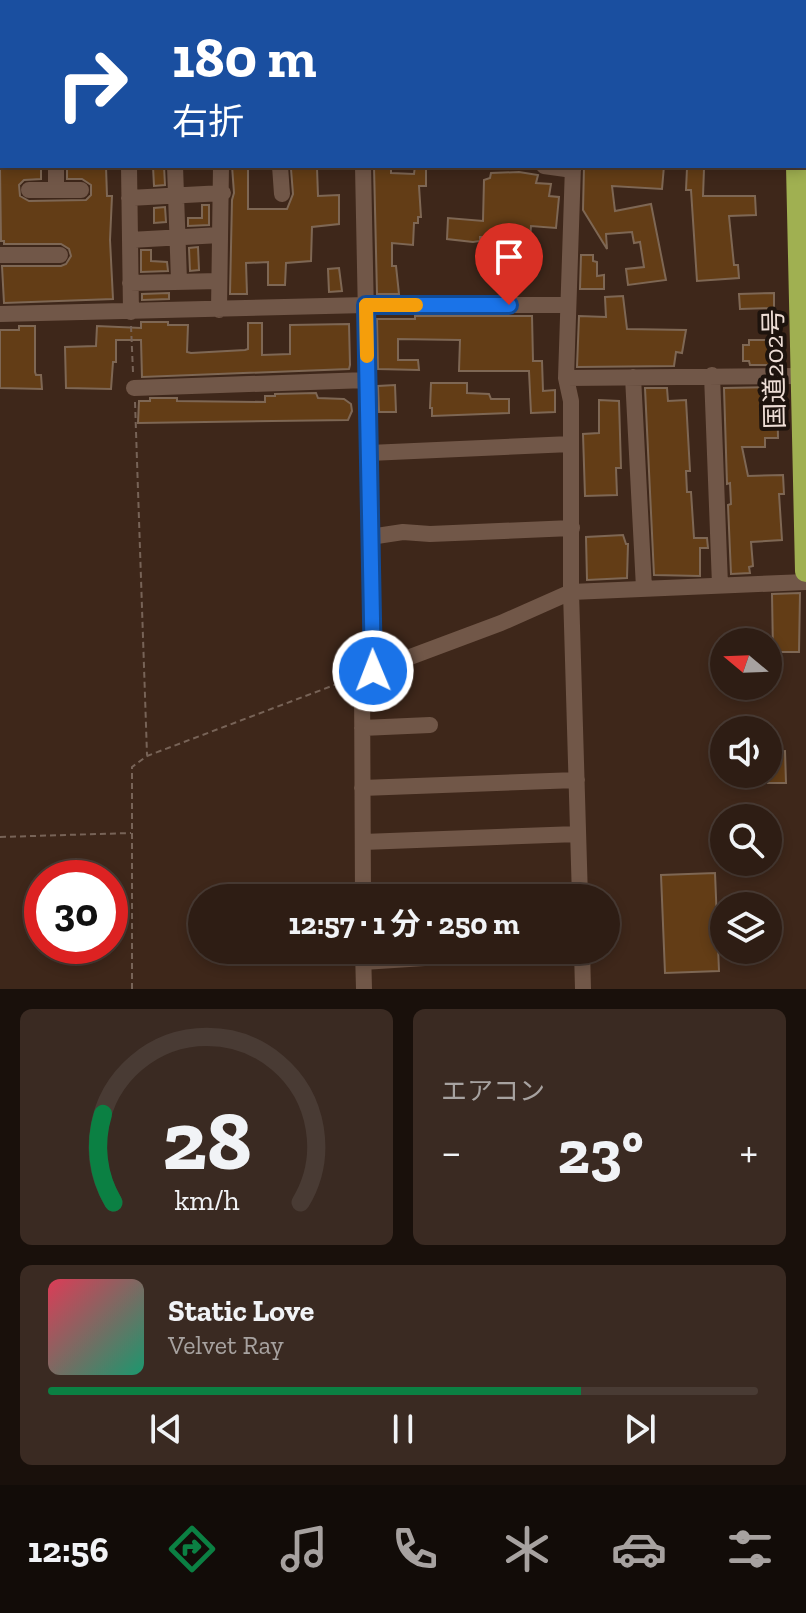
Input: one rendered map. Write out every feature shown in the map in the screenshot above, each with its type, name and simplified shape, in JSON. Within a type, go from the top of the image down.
[{"type":"highway","name":"国道202号","points":[[797,168],[806,571]]},
{"type":"street","points":[[56,168],[56,190]]},
{"type":"street","points":[[129,168],[131,312]]},
{"type":"street","points":[[175,168],[179,281]]},
{"type":"street","points":[[219,310],[221,168]]},
{"type":"street","points":[[280,168],[282,194]]},
{"type":"street","points":[[363,168],[370,537],[367,673],[362,728],[363,884]]},
{"type":"street","points":[[573,168],[566,378],[571,401],[571,592],[580,884]]},
{"type":"street","points":[[29,190],[81,190]]},
{"type":"street","points":[[129,198],[223,193]]},
{"type":"street","points":[[130,240],[220,235]]},
{"type":"street","points":[[0,255],[60,255]]},
{"type":"street","points":[[130,283],[219,281]]},
{"type":"street","points":[[0,314],[366,305],[567,305]]},
{"type":"street","points":[[712,375],[720,585]]},
{"type":"street","points":[[566,378],[802,376]]},
{"type":"street","points":[[633,377],[644,588]]},
{"type":"street","points":[[134,388],[367,380]]},
{"type":"street","points":[[369,453],[571,444]]},
{"type":"street","points":[[370,537],[403,532],[430,534],[572,528]]},
{"type":"street","points":[[367,673],[501,623],[571,592],[806,582]]},
{"type":"street","points":[[362,728],[430,725]]},
{"type":"street","points":[[362,788],[577,780]]},
{"type":"street","points":[[363,842],[578,834]]},
{"type":"street","points":[[363,964],[364,989]]},
{"type":"street","points":[[582,964],[583,989]]},
{"type":"path","points":[[131,312],[147,756]]},
{"type":"path","points":[[132,989],[132,767],[147,756],[367,673]]},
{"type":"path","points":[[0,837],[133,833]]},
{"type":"building","points":[[0,168],[41,168],[41,179],[24,180],[19,185],[20,196],[29,201],[86,200],[91,195],[91,185],[82,179],[67,179],[67,168],[106,168],[107,196],[112,196],[110,240],[113,299],[4,303],[2,266],[61,266],[71,256],[69,249],[61,244],[4,244],[1,241]]},
{"type":"building","points":[[153,168],[164,168],[165,185],[154,186]]},
{"type":"building","points":[[232,168],[248,168],[248,209],[287,209],[293,194],[291,169],[317,168],[318,196],[339,195],[339,224],[312,227],[311,261],[286,263],[285,285],[268,285],[268,262],[246,263],[247,294],[230,294]]},
{"type":"building","points":[[374,168],[391,168],[391,173],[414,174],[415,168],[426,168],[426,186],[419,186],[421,217],[418,217],[418,223],[414,223],[413,245],[392,243],[392,266],[396,266],[399,294],[377,294]]},
{"type":"building","points":[[584,168],[664,168],[662,189],[612,186],[615,211],[651,204],[666,280],[628,285],[626,269],[644,267],[640,242],[634,243],[632,232],[606,234],[607,249],[583,210]]},
{"type":"building","points":[[687,168],[704,169],[703,196],[755,196],[756,215],[729,216],[734,265],[738,265],[739,278],[697,281],[691,190],[686,190]]},
{"type":"building","points":[[491,173],[538,175],[536,183],[551,184],[549,196],[559,197],[556,228],[531,226],[530,239],[490,235],[473,242],[447,239],[448,218],[483,221],[484,180],[490,178]]},
{"type":"building","points":[[202,205],[209,205],[209,225],[188,226],[188,218],[202,218]]},
{"type":"building","points":[[165,207],[166,222],[154,223],[154,208]]},
{"type":"building","points":[[198,247],[199,270],[190,271],[189,248]]},
{"type":"building","points":[[141,250],[151,250],[151,261],[167,262],[168,271],[141,272]]},
{"type":"building","points":[[581,255],[593,255],[593,261],[597,262],[597,276],[604,275],[604,289],[580,289]]},
{"type":"building","points":[[339,268],[342,291],[329,292],[328,269]]},
{"type":"building","points":[[169,293],[169,299],[142,300],[142,294]]},
{"type":"building","points":[[774,293],[774,308],[740,309],[739,294]]},
{"type":"building","points":[[623,296],[627,329],[686,330],[682,353],[676,352],[674,366],[577,367],[579,316],[606,317],[605,297]]},
{"type":"building","points":[[415,316],[532,316],[533,361],[542,361],[543,391],[555,390],[555,412],[531,413],[529,371],[459,371],[460,340],[398,339],[398,360],[418,360],[419,370],[378,369],[377,319],[415,319]]},
{"type":"building","points":[[141,322],[188,325],[187,352],[191,353],[248,349],[248,323],[262,323],[262,355],[290,354],[290,325],[349,324],[350,365],[349,369],[142,377],[141,340],[116,340],[111,389],[66,388],[65,347],[96,346],[97,326],[141,328]]},
{"type":"building","points":[[19,326],[35,326],[35,372],[41,375],[42,389],[0,388],[0,330],[19,330]]},
{"type":"building","points":[[749,340],[774,340],[774,365],[750,365],[749,361],[743,361],[743,345],[749,345]]},
{"type":"building","points":[[431,383],[467,383],[467,393],[489,394],[491,399],[509,399],[509,413],[432,416]]},
{"type":"building","points":[[395,385],[396,412],[379,412],[378,386]]},
{"type":"building","points":[[777,387],[778,438],[765,438],[765,447],[742,447],[748,476],[783,475],[784,494],[779,494],[782,540],[751,542],[753,566],[749,567],[750,573],[731,574],[728,505],[731,504],[730,483],[727,484],[724,388]]},
{"type":"building","points":[[645,388],[667,388],[668,401],[686,400],[690,471],[686,471],[687,492],[691,492],[694,538],[707,538],[708,548],[700,548],[700,576],[654,575]]},
{"type":"building","points":[[316,393],[318,398],[344,399],[351,404],[348,420],[138,423],[139,401],[150,401],[150,398],[265,402],[265,396],[275,394]]},
{"type":"building","points":[[599,400],[619,401],[621,468],[616,468],[617,495],[585,496],[583,434],[599,433]]},
{"type":"building","points":[[623,535],[628,544],[627,578],[587,580],[586,537]]},
{"type":"building","points":[[800,593],[799,652],[782,652],[782,628],[773,628],[772,594]]},
{"type":"building","points":[[782,751],[785,751],[786,783],[782,783]]},
{"type":"building","points":[[710,873],[710,876],[715,876],[716,892],[710,892],[710,964],[719,964],[719,971],[665,973],[661,875]]},
{"type":"slow traffic","points":[[367,356],[366,305],[416,305]]},
{"type":"route","points":[[373,671],[366,305],[509,305]]}]
